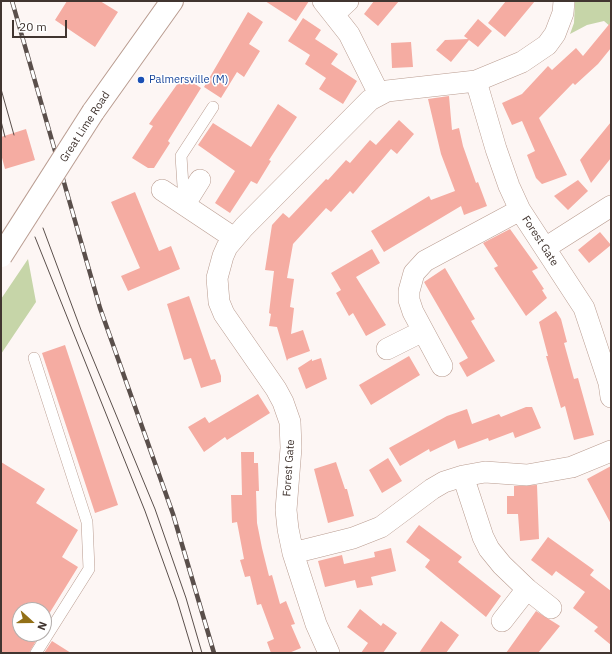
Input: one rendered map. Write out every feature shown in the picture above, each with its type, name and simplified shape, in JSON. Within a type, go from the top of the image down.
[{"type":"main road","name":"Great Lime Road","points":[[1,256],[93,112],[172,1]]},
{"type":"street","name":"Forest Gate","points":[[329,653],[316,624],[293,553],[286,510],[291,441],[287,412],[276,389],[224,314],[218,297],[217,278],[219,266],[227,247],[234,238],[360,109],[379,94],[399,89],[476,82],[522,62],[547,45],[560,25],[564,1]]},
{"type":"street","points":[[335,5],[379,94]]},
{"type":"street","name":"Forest Gate","points":[[476,82],[496,149],[520,210],[584,308],[609,383],[611,397]]},
{"type":"street","points":[[185,204],[200,180]]},
{"type":"street","points":[[162,190],[234,238]]},
{"type":"street","points":[[545,248],[611,206]]},
{"type":"street","points":[[442,366],[423,331],[409,300],[411,281],[418,267],[425,261],[520,210]]},
{"type":"street","points":[[387,349],[423,331]]},
{"type":"street","points":[[293,553],[353,538],[381,527],[432,489],[444,482],[463,476],[485,472],[527,475],[572,467],[611,451]]},
{"type":"street","points":[[463,476],[482,537],[489,549],[527,589],[551,608]]},
{"type":"street","points":[[502,621],[527,589]]},
{"type":"lane","points":[[185,204],[181,156],[213,107]]},
{"type":"lane","points":[[34,358],[87,522],[89,569],[36,653]]},
{"type":"green space","points":[[575,1],[611,1],[611,27],[604,21],[587,25],[570,34],[574,23]]},
{"type":"green space","points":[[28,259],[36,302],[1,354],[1,299]]},
{"type":"building","points":[[67,1],[100,1],[118,12],[95,47],[55,20]]},
{"type":"building","points":[[265,1],[309,1],[296,21]]},
{"type":"building","points":[[374,1],[399,1],[378,26],[364,14]]},
{"type":"building","points":[[506,1],[535,1],[505,37],[488,23]]},
{"type":"building","points":[[248,12],[263,22],[249,44],[260,51],[244,77],[237,72],[221,98],[204,87]]},
{"type":"building","points":[[303,18],[321,30],[315,39],[338,54],[331,64],[357,81],[343,104],[319,89],[326,78],[305,64],[310,55],[288,41]]},
{"type":"building","points":[[478,19],[492,31],[478,47],[469,40],[451,62],[436,50],[445,40],[468,39],[464,36]]},
{"type":"building","points":[[611,22],[611,48],[598,64],[575,85],[573,83],[539,118],[567,175],[542,184],[536,178],[527,155],[535,151],[522,121],[512,125],[502,103],[522,94],[548,66],[552,70],[576,48],[583,56]]},
{"type":"building","points":[[411,42],[413,67],[392,68],[391,43]]},
{"type":"building","points":[[183,76],[201,88],[168,141],[170,143],[154,168],[148,168],[132,158],[153,126],[149,124]]},
{"type":"building","points":[[449,96],[452,130],[459,128],[463,146],[476,183],[478,182],[487,206],[464,215],[461,206],[384,252],[371,231],[429,196],[431,200],[455,191],[441,154],[428,99]]},
{"type":"building","points":[[278,104],[297,117],[269,160],[271,161],[257,184],[251,181],[230,213],[215,203],[235,171],[198,145],[213,123],[251,147]]},
{"type":"building","points":[[399,120],[414,134],[397,154],[391,149],[353,194],[350,191],[331,212],[326,208],[293,244],[287,278],[294,279],[290,307],[294,308],[291,334],[303,330],[310,351],[288,359],[287,361],[277,327],[269,326],[274,271],[265,270],[272,225],[283,213],[289,218],[346,160],[350,163],[370,140],[376,145]]},
{"type":"building","points":[[611,122],[611,158],[591,183],[580,160]]},
{"type":"building","points":[[26,129],[35,160],[5,169],[1,154],[1,137]]},
{"type":"building","points":[[578,180],[588,191],[568,210],[554,196]]},
{"type":"building","points":[[135,192],[159,251],[171,246],[180,269],[128,291],[121,276],[140,268],[111,202]]},
{"type":"building","points":[[510,229],[538,268],[532,271],[544,289],[542,290],[547,298],[526,316],[494,268],[498,266],[483,243]]},
{"type":"building","points":[[600,232],[611,245],[589,263],[578,250]]},
{"type":"building","points":[[372,249],[380,263],[356,277],[386,325],[366,336],[353,313],[349,316],[336,293],[341,290],[331,273]]},
{"type":"building","points":[[445,268],[475,319],[471,321],[495,361],[467,377],[459,363],[468,358],[424,282]]},
{"type":"building","points":[[189,296],[211,360],[215,359],[221,376],[221,382],[201,388],[191,358],[184,360],[167,304]]},
{"type":"building","points":[[556,311],[561,319],[567,342],[564,343],[574,379],[578,378],[594,435],[574,440],[565,406],[561,408],[546,356],[548,356],[539,322]]},
{"type":"building","points":[[65,345],[118,505],[95,513],[42,353]]},
{"type":"building","points":[[409,356],[420,375],[371,405],[359,385]]},
{"type":"building","points":[[321,358],[327,379],[306,389],[298,368],[312,359],[312,361]]},
{"type":"building","points":[[258,394],[270,413],[227,440],[225,437],[204,452],[188,427],[205,417],[209,423]]},
{"type":"building","points":[[526,407],[532,407],[541,428],[515,438],[513,432],[489,441],[488,438],[458,449],[455,440],[430,452],[429,449],[400,466],[389,448],[447,416],[467,409],[472,424],[499,414],[501,417]]},
{"type":"building","points":[[241,452],[254,452],[254,463],[258,463],[259,491],[256,491],[257,523],[262,548],[269,576],[272,575],[280,604],[286,601],[295,624],[291,625],[301,648],[289,653],[271,653],[267,642],[274,639],[261,604],[257,605],[250,576],[245,577],[240,560],[244,559],[237,522],[232,523],[231,495],[242,495]]},
{"type":"building","points":[[388,458],[402,481],[382,493],[369,470]]},
{"type":"building","points":[[1,462],[45,489],[36,503],[78,530],[62,557],[78,567],[52,609],[52,602],[12,602],[12,642],[35,642],[29,653],[1,653]]},
{"type":"building","points":[[336,462],[345,489],[347,489],[354,516],[328,523],[314,469]]},
{"type":"building","points":[[611,466],[611,524],[587,479]]},
{"type":"building","points":[[537,485],[539,539],[520,541],[518,514],[507,514],[507,496],[514,496],[514,486]]},
{"type":"building","points":[[419,525],[462,557],[458,562],[501,596],[486,617],[425,567],[430,560],[406,542]]},
{"type":"building","points":[[548,537],[594,570],[590,575],[611,591],[611,645],[594,631],[598,627],[573,608],[585,592],[556,571],[552,576],[531,560]]},
{"type":"building","points":[[391,548],[396,571],[371,577],[373,585],[357,588],[355,580],[325,587],[318,561],[342,555],[344,564],[375,557],[374,552]]},
{"type":"building","points":[[360,609],[381,626],[383,623],[397,633],[383,653],[361,653],[368,643],[347,627]]},
{"type":"building","points":[[536,611],[560,626],[538,653],[506,653]]},
{"type":"building","points":[[441,621],[459,635],[446,653],[419,653]]},
{"type":"building","points":[[52,641],[71,653],[44,653]]},
{"type":"tram line","points":[[1,89],[14,135]]},
{"type":"tram line","points":[[1,121],[5,137]]},
{"type":"tram line","points":[[43,228],[81,330],[155,509],[186,598],[202,653]]},
{"type":"tram line","points":[[35,237],[145,511],[177,600],[193,653]]},
{"type":"railway","points":[[12,1],[100,308],[173,514],[214,653]]},
{"type":"place","name":"Palmersville (M)","points":[[141,80]]}]
